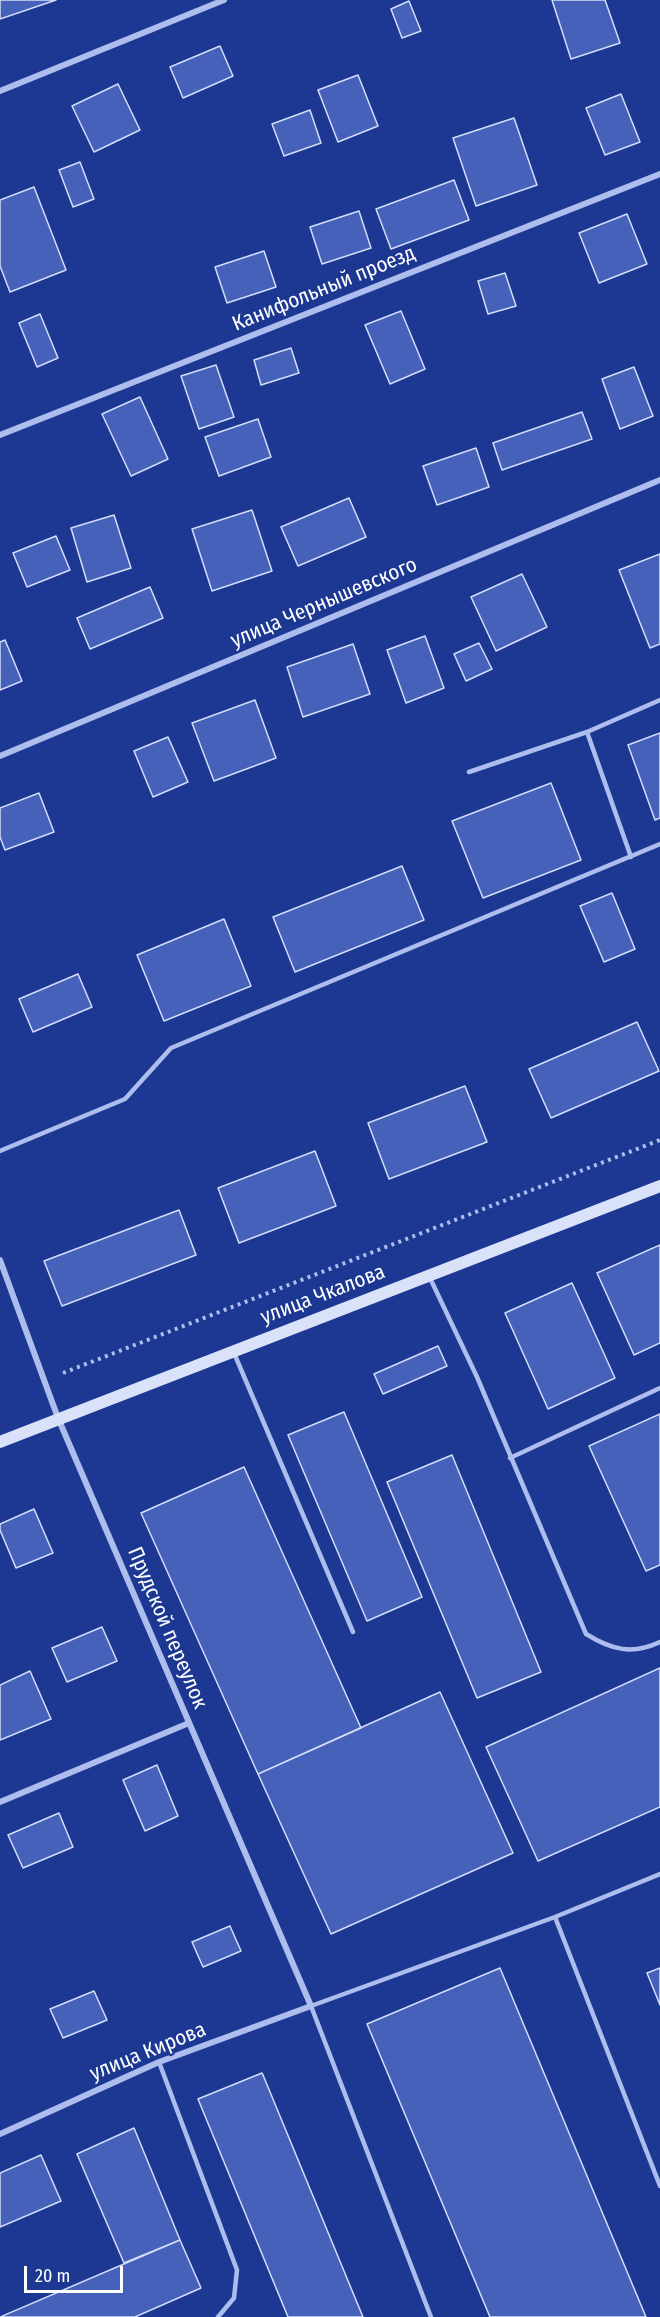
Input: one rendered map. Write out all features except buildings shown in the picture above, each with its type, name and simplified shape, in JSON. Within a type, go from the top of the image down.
[{"type":"street","points":[[0,91],[224,0]]},
{"type":"street","name":"Канифольный проезд","points":[[0,435],[660,174]]},
{"type":"street","name":"улица Чернышевского","points":[[0,756],[660,480]]},
{"type":"street","name":"улица Чкалова","points":[[0,1442],[660,1186]]},
{"type":"street","name":"Прудской переулок","points":[[0,1260],[58,1418],[311,2006]]},
{"type":"street","points":[[0,1802],[189,1723]]},
{"type":"street","name":"улица Кирова","points":[[0,2134],[159,2062],[311,2006]]},
{"type":"lane","points":[[469,772],[587,732],[660,700]]},
{"type":"lane","points":[[587,732],[631,857]]},
{"type":"lane","points":[[0,1151],[125,1099],[171,1048],[660,844]]},
{"type":"lane","points":[[428,1275],[477,1377],[586,1634],[603,1645],[623,1651],[643,1650],[660,1642]]},
{"type":"lane","points":[[233,1351],[352,1632]]},
{"type":"lane","points":[[510,1458],[660,1388]]},
{"type":"lane","points":[[431,2317],[311,2006],[555,1917],[660,1874]]},
{"type":"lane","points":[[555,1917],[660,2186]]},
{"type":"lane","points":[[159,2062],[237,2270],[234,2298],[218,2317]]},
{"type":"path","points":[[45,1380],[660,1140]]}]
